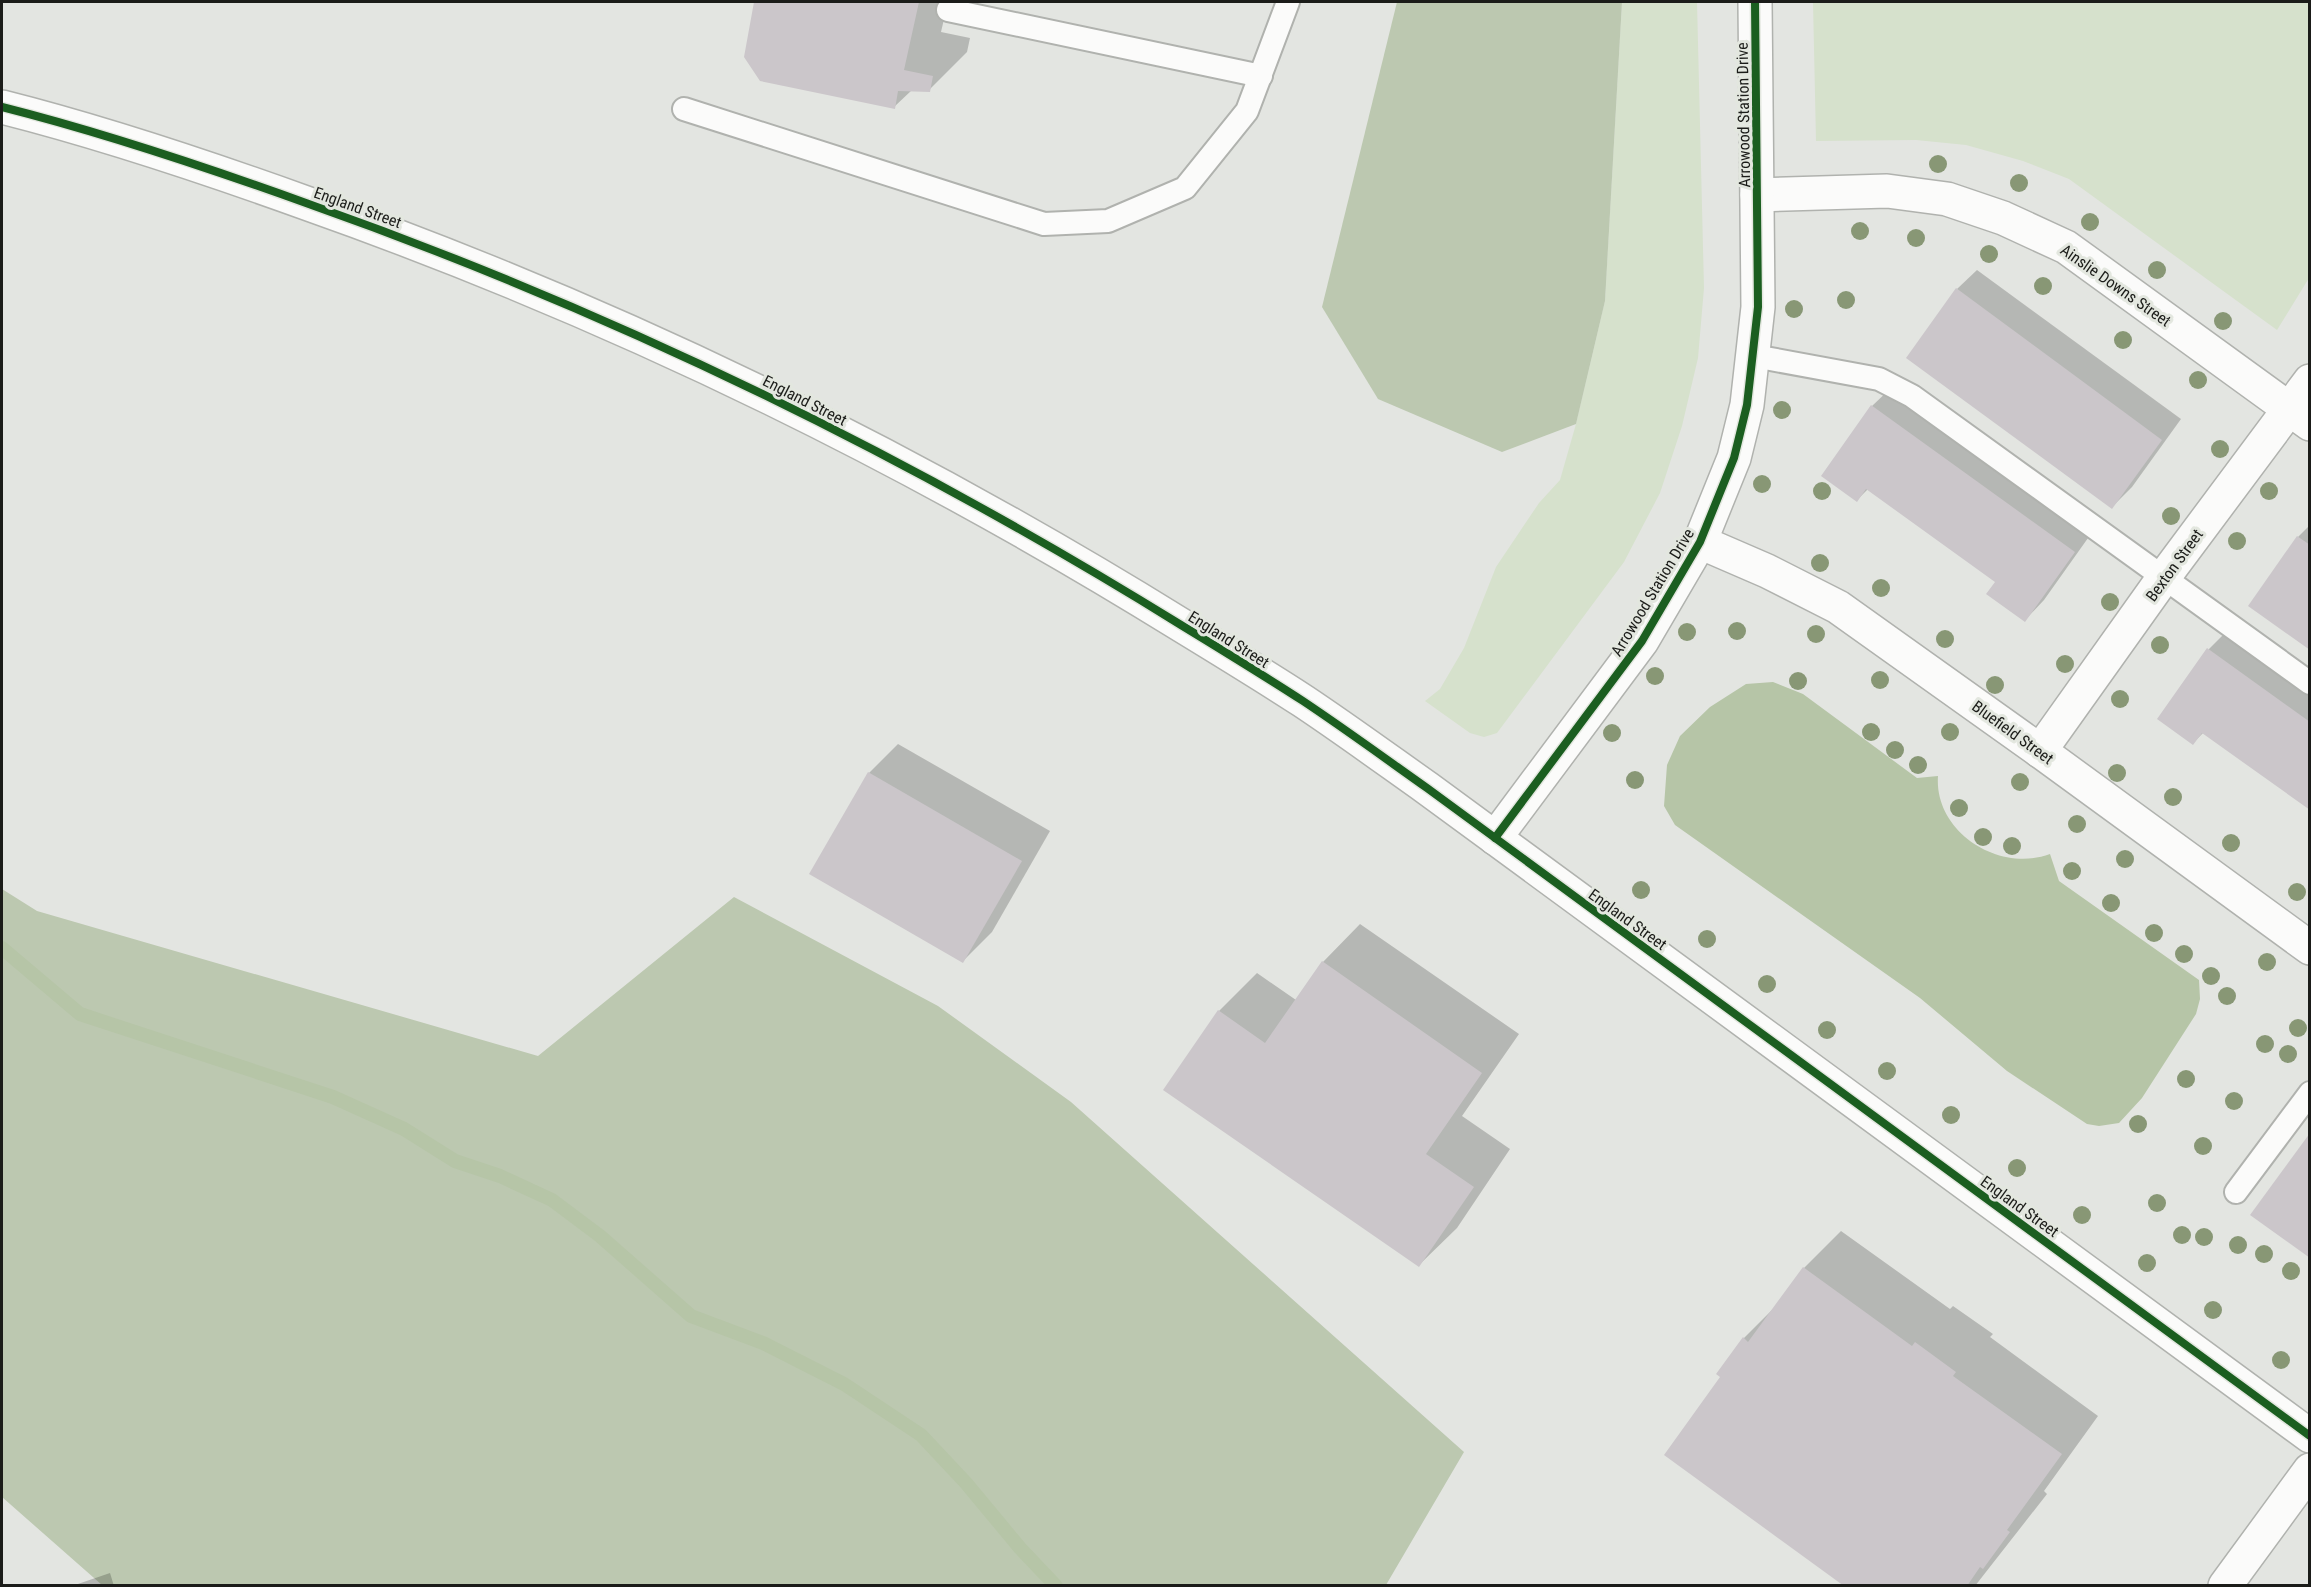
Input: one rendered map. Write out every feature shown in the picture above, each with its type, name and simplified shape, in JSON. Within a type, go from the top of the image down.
[{"type":"street","name":"Arrowood Station Drive","points":[[1495,838],[1642,640],[1700,542],[1734,458],[1747,405],[1758,307],[1755,2]]},
{"type":"street","name":"England Street","points":[[2,107],[195,163],[396,235],[550,297],[766,395],[954,491],[1086,566],[1303,701],[1495,838],[2310,1436]]},
{"type":"street","name":"Ainslie Downs Street","points":[[1757,195],[1887,191],[1947,199],[2003,218],[2066,247],[2299,417]]},
{"type":"street","name":"Bexton Street","points":[[2040,751],[2164,577],[2299,417],[2310,381]]},
{"type":"street","name":"Bluefield Street","points":[[1700,542],[1767,571],[1838,608],[2040,751],[2310,948]]},
{"type":"street","points":[[2226,1586],[2310,1470]]},
{"type":"lane","points":[[684,109],[1044,224],[1108,221],[1185,188],[1247,111],[1288,2]]},
{"type":"lane","points":[[948,10],[1261,76]]},
{"type":"lane","points":[[1754,356],[1879,379],[1912,396],[2310,683]]},
{"type":"lane","points":[[2236,1192],[2310,1093]]},
{"type":"shaded area","points":[[1397,2],[1622,2],[1605,301],[1576,424],[1502,452],[1378,399],[1322,307]]},
{"type":"shaded area","points":[[1622,2],[1697,2],[1704,288],[1698,358],[1682,426],[1660,493],[1624,562],[1497,733],[1484,737],[1470,733],[1425,701],[1440,689],[1464,648],[1496,567],[1539,503],[1560,480],[1576,424],[1605,301]]},
{"type":"shaded area","points":[[1813,2],[2309,2],[2309,278],[2277,330],[2069,179],[2023,161],[1966,145],[1916,140],[1816,141]]},
{"type":"shaded area","points":[[1773,682],[1803,694],[1917,778],[1938,776],[1940,796],[1947,814],[1958,830],[1973,843],[2010,858],[2030,858],[2050,854],[2059,881],[2199,980],[2200,999],[2196,1014],[2142,1098],[2119,1123],[2099,1126],[2087,1124],[2007,1071],[1920,998],[1675,825],[1664,806],[1667,765],[1680,736],[1710,707],[1746,684]]},
{"type":"shaded area","points":[[2,889],[37,911],[538,1056],[734,897],[938,1006],[1071,1102],[1464,1452],[1386,1585],[102,1585],[2,1497]]},
{"type":"building","points":[[754,2],[919,2],[904,70],[933,76],[930,92],[898,91],[895,109],[760,81],[744,57]]},
{"type":"building","points":[[1956,288],[2162,440],[2112,509],[1906,358]]},
{"type":"building","points":[[1871,405],[2075,552],[2025,622],[1986,594],[1995,582],[1866,489],[1857,502],[1821,476]]},
{"type":"building","points":[[2297,536],[2310,545],[2310,650],[2248,606]]},
{"type":"building","points":[[2207,648],[2310,722],[2310,810],[2202,733],[2193,745],[2157,719]]},
{"type":"building","points":[[868,772],[1022,861],[963,963],[809,874]]},
{"type":"building","points":[[1322,961],[1482,1073],[1426,1154],[1474,1187],[1419,1267],[1163,1090],[1218,1010],[1265,1043]]},
{"type":"building","points":[[2310,1133],[2310,1258],[2250,1215]]},
{"type":"building","points":[[1803,1267],[1912,1346],[1915,1342],[1956,1372],[1953,1376],[2062,1454],[2007,1530],[2010,1532],[1983,1569],[1980,1567],[1967,1586],[1844,1586],[1664,1455],[1720,1377],[1716,1374],[1743,1337],[1748,1342]]},
{"type":"waterway","points":[[2,948],[80,1014],[333,1097],[404,1129],[455,1161],[500,1176],[552,1200],[600,1236],[691,1316],[763,1343],[844,1384],[921,1435],[1056,1586]]},
{"type":"cycle path","points":[[1495,838],[1642,641],[1700,542],[1734,458],[1747,405],[1758,307],[1755,2]]},
{"type":"cycle path","points":[[2,107],[117,139],[231,176],[420,245],[533,290],[755,390],[971,502],[1077,562],[1273,682],[1365,744],[2310,1436]]}]
